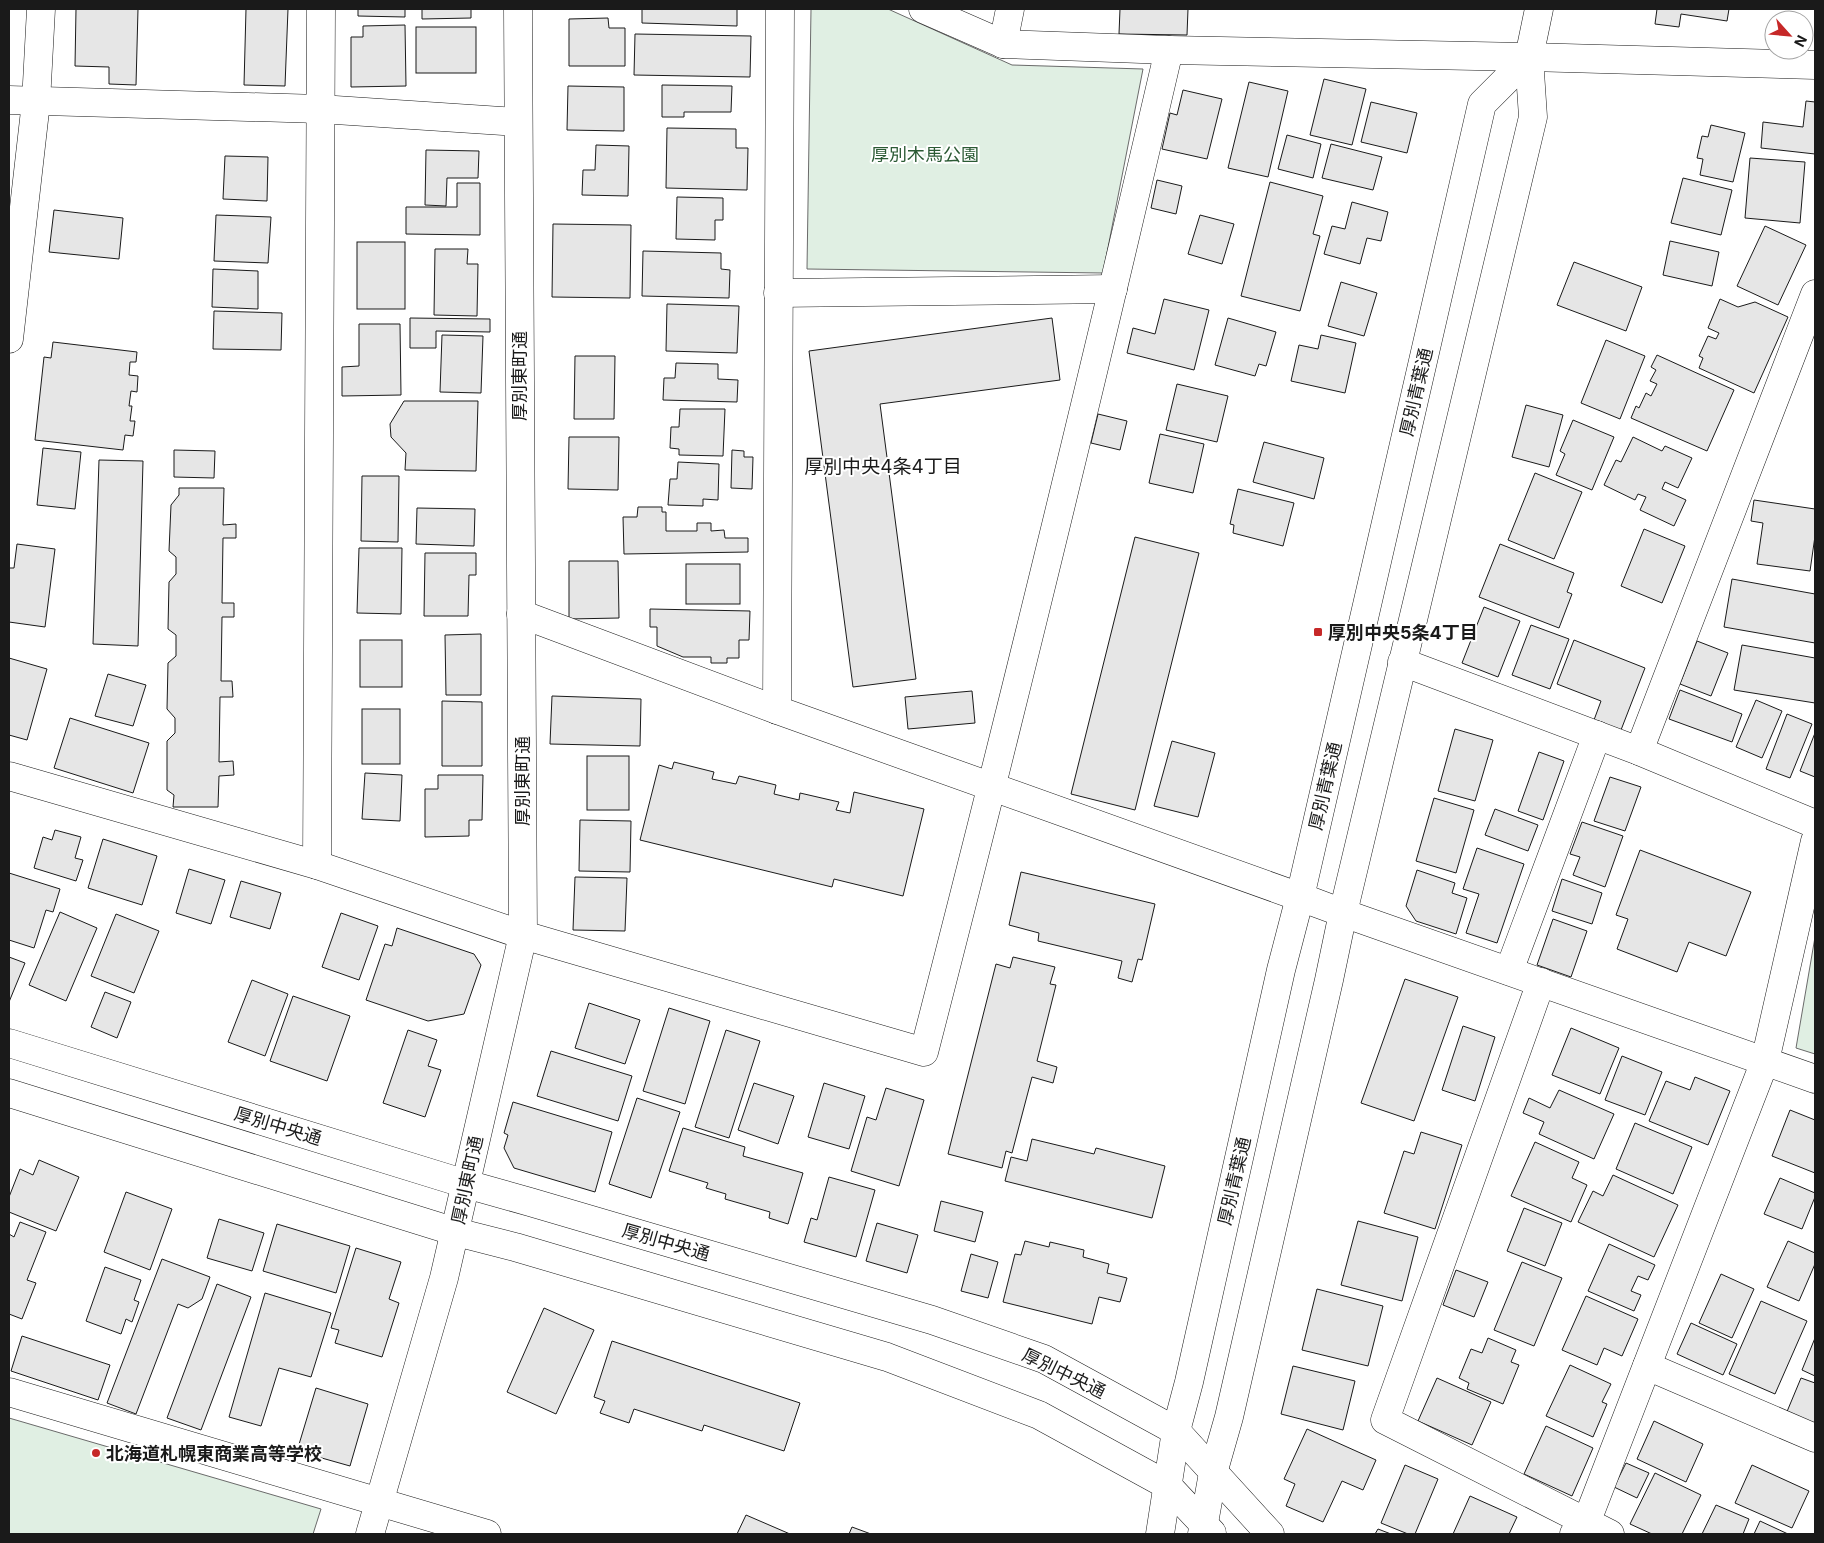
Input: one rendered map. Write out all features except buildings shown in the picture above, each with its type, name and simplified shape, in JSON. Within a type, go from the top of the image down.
[{"type":"street","points":[[9,339],[36,102],[41,9]]},
{"type":"street","points":[[317,865],[320,9]]},
{"type":"street","name":"厚別東町通","points":[[370,1534],[456,1232],[523,935],[518,9]]},
{"type":"street","points":[[777,710],[780,9]]},
{"type":"street","points":[[923,9],[1003,44],[1169,50],[1529,57],[1815,66]]},
{"type":"street","points":[[1003,44],[1010,9]]},
{"type":"street","points":[[1206,1531],[1214,1473],[1232,1407],[1343,913],[1533,117],[1529,57],[1539,9]]},
{"type":"street","points":[[9,776],[317,865],[523,935],[924,1052],[992,787],[1169,50]]},
{"type":"street","name":"厚別青葉通","points":[[1160,1534],[1176,1431],[1189,1382],[1279,980],[1300,897],[1482,104],[1529,57]]},
{"type":"street","points":[[9,100],[320,109],[518,122]]},
{"type":"street","points":[[778,293],[1113,289]]},
{"type":"street","points":[[1639,751],[1815,294]]},
{"type":"street","points":[[520,614],[777,710],[1343,913],[1815,1079]]},
{"type":"street","points":[[1402,662],[1639,751],[1815,824]]},
{"type":"street","points":[[1509,971],[1597,735]]},
{"type":"street","points":[[1541,982],[1385,1420],[1590,1530],[1647,1366],[1764,1061],[1815,841]]},
{"type":"street","name":"厚別中央通","points":[[9,1043],[466,1184],[950,1326],[1044,1359],[1176,1431],[1270,1534]]},
{"type":"street","points":[[9,1093],[456,1232],[515,1247],[887,1357],[1039,1415],[1167,1485],[1206,1531]]},
{"type":"street","points":[[1647,1366],[1815,1438]]},
{"type":"street","points":[[9,1392],[487,1534]]},
{"type":"green space","name":"厚別木馬公園","points":[[811,9],[888,9],[1012,65],[1143,69],[1103,273],[807,269]]},
{"type":"green space","points":[[1815,937],[1815,1054],[1796,1048]]},
{"type":"green space","name":"北海道札幌東商業高等学校","points":[[9,1418],[321,1509],[313,1534],[9,1534]]},
{"type":"place","name":"厚別中央5条4丁目","points":[[1318,632]]},
{"type":"place","name":"北海道札幌東商業高等学校","points":[[96,1453]]},
{"type":"district","name":"厚別中央4条4丁目","points":[[883,466]]}]
